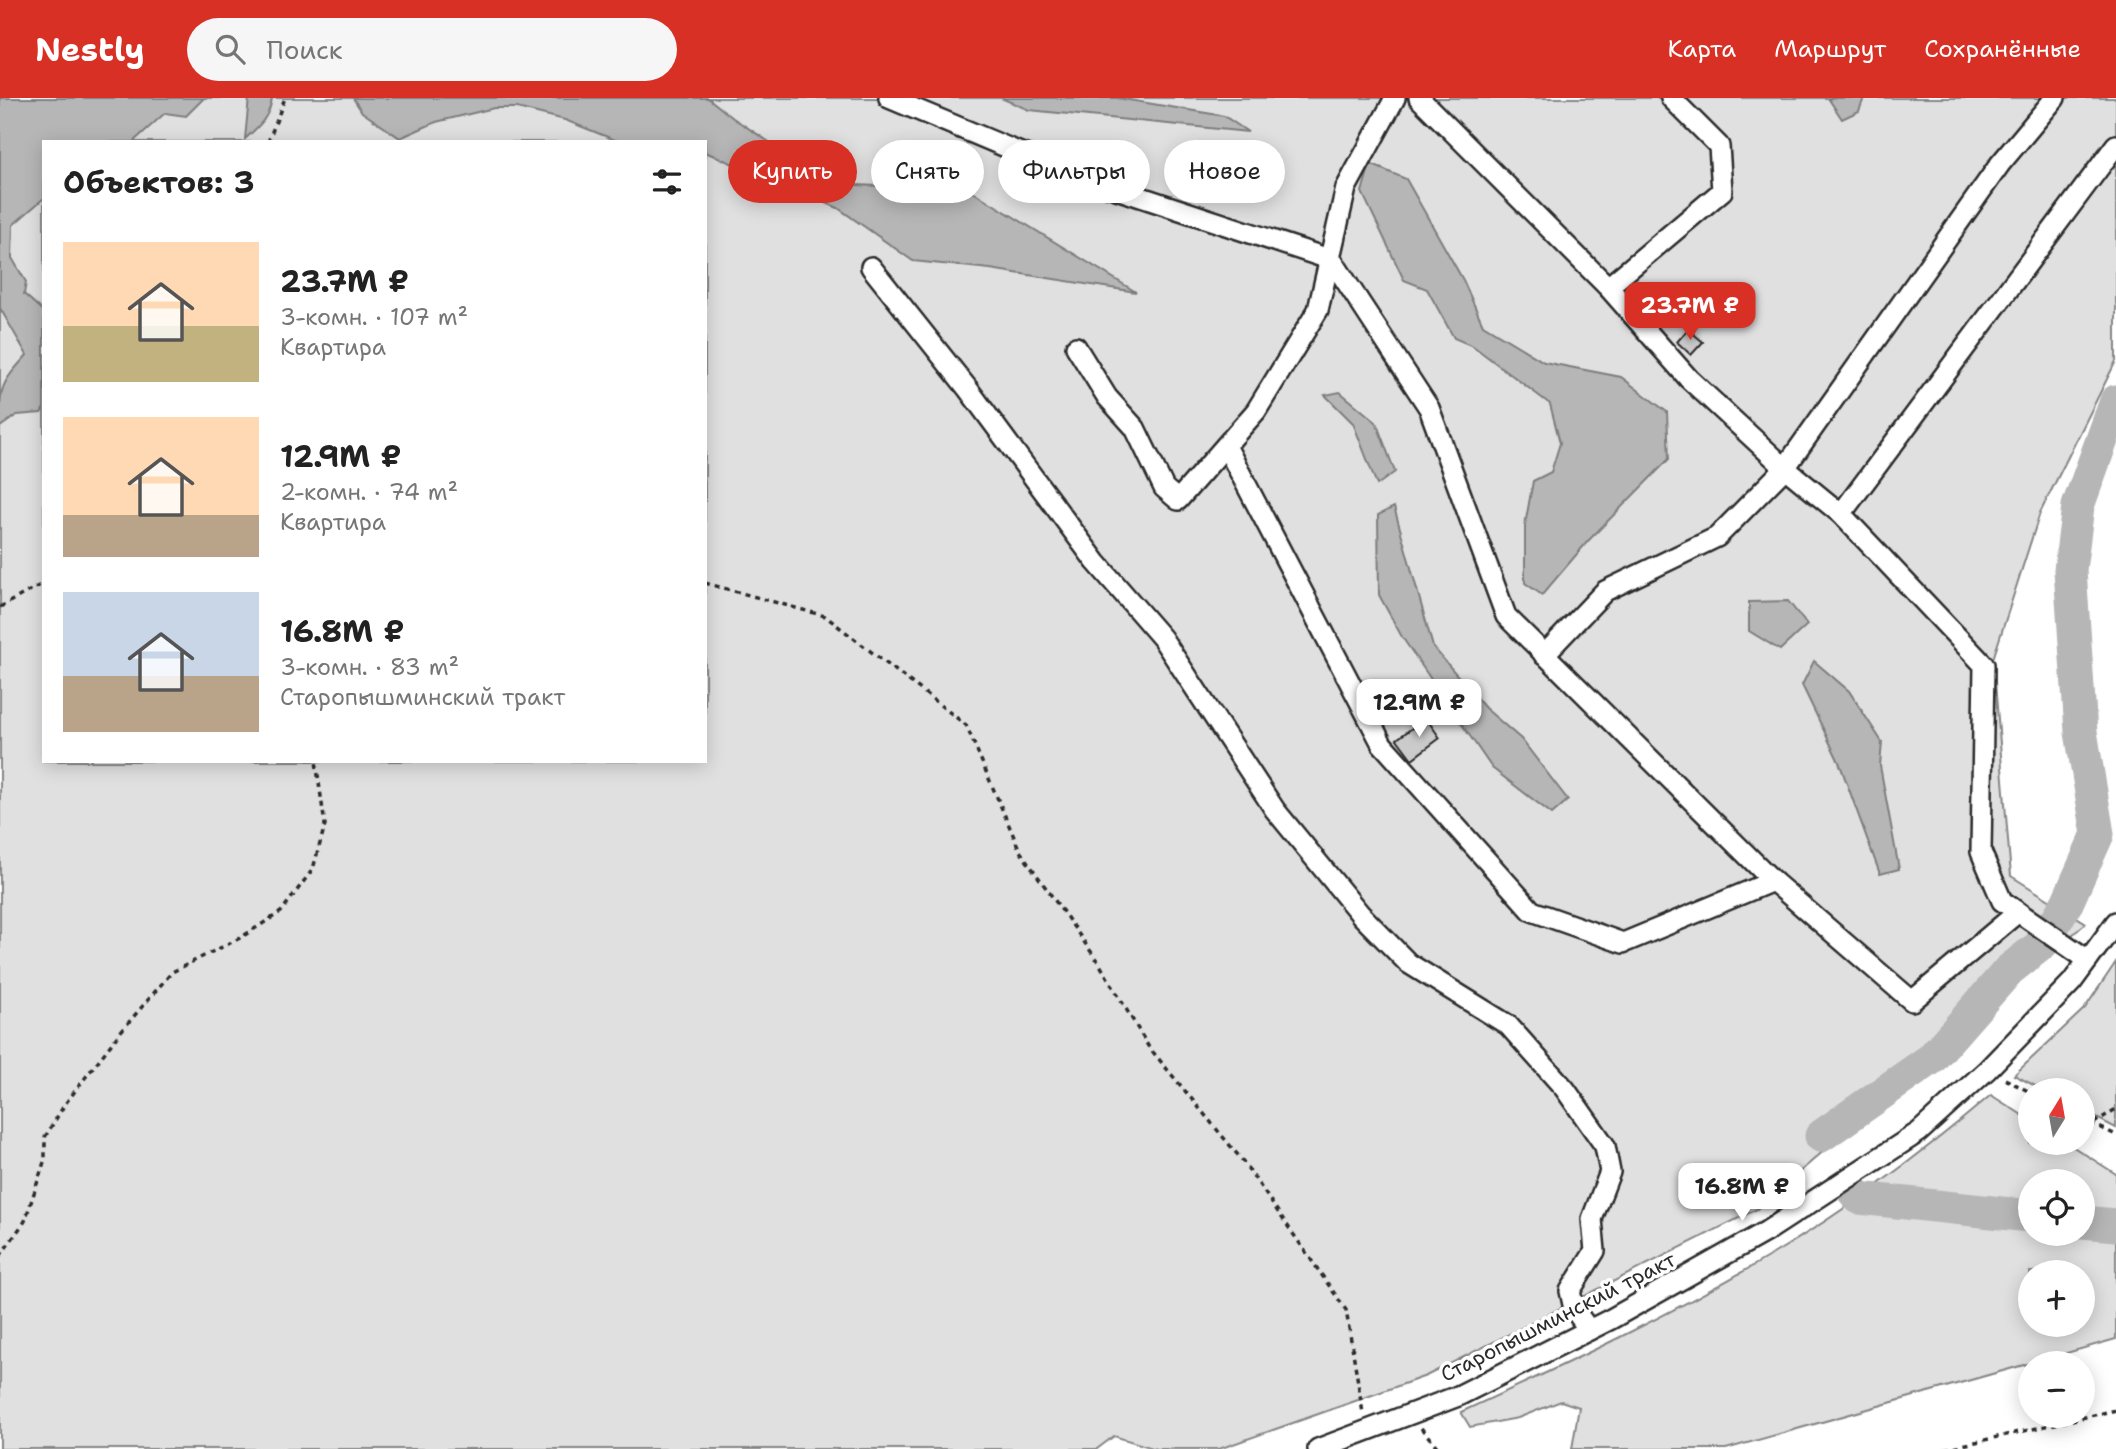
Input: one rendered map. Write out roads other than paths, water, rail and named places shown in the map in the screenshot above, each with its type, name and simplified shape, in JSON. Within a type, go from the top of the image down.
[{"type":"street","points":[[889,98],[1068,173],[1332,260],[1429,408],[1506,616],[1773,881],[1912,1001],[2018,912]]},
{"type":"street","points":[[1076,347],[1107,397],[1135,428],[1164,488],[1178,500],[1256,411],[1318,310],[1332,260],[1346,188],[1395,98]]},
{"type":"street","points":[[1419,98],[1608,286],[1689,379],[1786,468],[1841,514],[1984,665],[1981,852],[2002,901],[2087,960]]},
{"type":"street","points":[[1608,286],[1722,191],[1719,146],[1671,98]]},
{"type":"street","points":[[1544,654],[1605,591],[1717,537],[1786,468],[2000,164],[2054,98]]},
{"type":"street","points":[[1841,514],[2116,145]]},
{"type":"street","points":[[871,267],[968,389],[1096,562],[1161,638],[1275,810],[1361,915],[1408,963],[1508,1025],[1565,1089],[1605,1146],[1610,1172],[1592,1219],[1595,1251],[1570,1291],[1574,1308],[1589,1331]]},
{"type":"street","points":[[1226,446],[1315,621],[1382,744],[1532,911],[1623,943],[1773,881]]},
{"type":"street","name":"Старопышминский тракт","points":[[1318,1449],[1411,1416],[1589,1331],[1767,1231],[1919,1132],[1987,1070],[2072,982],[2116,922]]},
{"type":"waterway","points":[[1821,1136],[1931,1059],[2009,970],[2042,944],[2067,903],[2098,834],[2081,732],[2070,570],[2078,506],[2116,401]]},
{"type":"waterway","points":[[1852,1190],[1859,1198],[2018,1215]]},
{"type":"waterway","points":[[2095,1223],[2116,1225]]}]
